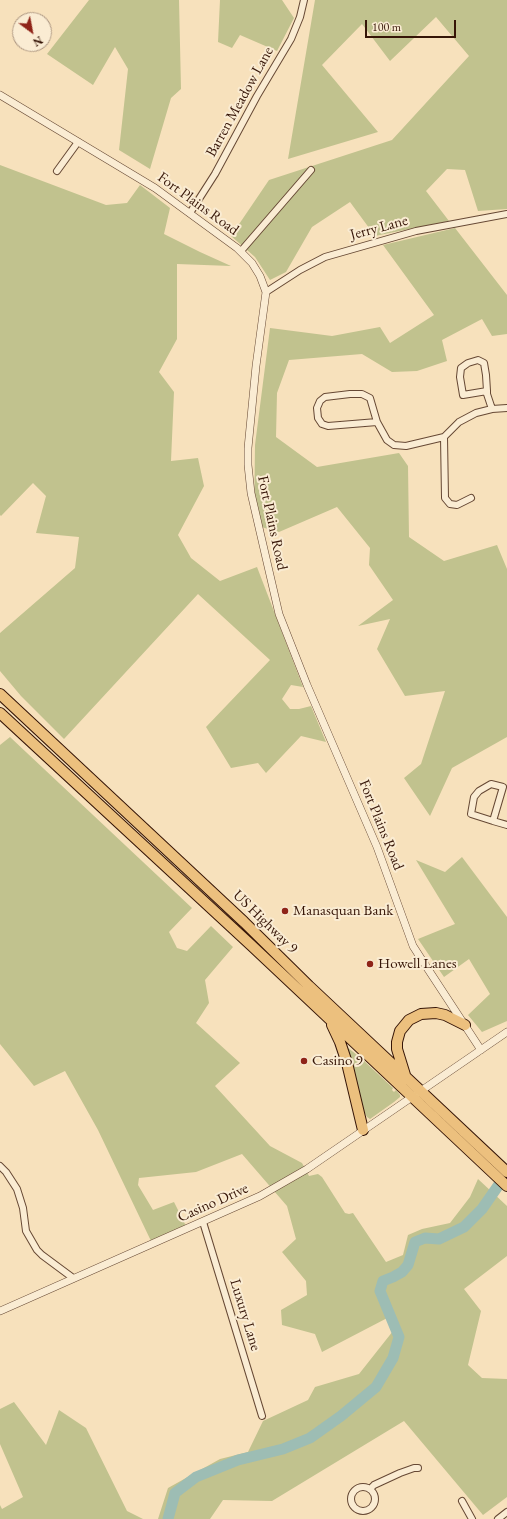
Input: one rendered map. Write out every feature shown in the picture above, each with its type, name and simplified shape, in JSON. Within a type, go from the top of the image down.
[{"type":"highway","name":"US Highway 9","points":[[0,694],[244,922],[507,1172]]},
{"type":"highway","name":"US Highway 9","points":[[0,713],[246,940],[507,1186]]},
{"type":"highway","points":[[406,1077],[397,1049],[397,1042],[400,1031],[409,1020],[421,1014],[436,1012],[465,1025]]},
{"type":"highway","points":[[328,1018],[340,1042],[347,1063],[363,1130]]},
{"type":"street","name":"Barren Meadow Lane","points":[[190,213],[215,174],[257,96],[291,38],[300,17],[304,0]]},
{"type":"street","name":"Fort Plains Road","points":[[0,96],[150,185],[241,252],[255,267],[266,292],[255,374],[248,443],[248,465],[251,493],[275,598],[296,659],[366,820],[413,946],[481,1050]]},
{"type":"street","points":[[57,171],[78,142]]},
{"type":"street","points":[[241,252],[311,170]]},
{"type":"street","name":"Jerry Lane","points":[[266,292],[300,270],[325,257],[395,236],[507,214]]},
{"type":"street","points":[[487,392],[464,395],[460,377],[461,368],[468,362],[478,360],[484,363],[487,392],[492,409]]},
{"type":"street","points":[[377,422],[328,426],[322,424],[318,418],[317,408],[320,400],[325,398],[350,394],[362,394],[370,398],[377,422],[387,440],[394,445],[406,446],[444,438],[454,427],[469,416],[492,409],[507,408]]},
{"type":"street","points":[[444,438],[445,498],[450,504],[457,505],[470,498]]},
{"type":"street","points":[[493,821],[503,787],[491,784],[479,791],[474,797],[471,814],[493,821],[507,825]]},
{"type":"street","points":[[421,1091],[507,1032]]},
{"type":"street","name":"Casino Drive","points":[[0,1311],[260,1196],[299,1174],[421,1091]]},
{"type":"street","points":[[0,1166],[6,1172],[17,1189],[23,1208],[26,1231],[37,1250],[74,1278]]},
{"type":"street","name":"Luxury Lane","points":[[203,1222],[262,1416]]},
{"type":"street","points":[[370,1489],[374,1485],[387,1479],[414,1468],[418,1468]]},
{"type":"street","points":[[359,1488],[370,1489],[374,1494],[374,1501],[371,1508],[364,1512],[352,1503],[352,1495],[359,1488]]},
{"type":"street","points":[[462,1501],[472,1519]]},
{"type":"street","points":[[364,1512],[364,1519]]},
{"type":"street","points":[[498,1519],[507,1512]]},
{"type":"green space","points":[[89,0],[179,0],[181,89],[171,98],[150,169],[119,150],[128,69],[115,47],[93,85],[47,54],[49,52],[52,52],[52,48]]},
{"type":"green space","points":[[220,0],[282,0],[294,18],[277,51],[240,35],[232,48],[218,42]]},
{"type":"green space","points":[[315,0],[507,0],[507,209],[478,211],[465,170],[447,169],[426,191],[449,221],[375,236],[350,202],[312,227],[286,272],[270,280],[255,257],[231,236],[269,180],[392,140],[469,56],[436,17],[390,61],[362,24],[322,65],[378,132],[288,159]]},
{"type":"green space","points":[[0,165],[106,205],[127,203],[140,185],[170,208],[164,234],[231,266],[177,264],[177,339],[159,372],[174,392],[171,461],[198,458],[204,486],[178,535],[191,558],[220,581],[257,567],[303,687],[291,685],[282,699],[290,709],[299,709],[311,706],[326,742],[301,736],[266,773],[258,763],[231,768],[206,727],[270,660],[198,594],[64,739],[21,696],[0,671],[0,633],[75,568],[79,537],[36,533],[46,496],[33,483],[1,516],[0,515]]},
{"type":"green space","points":[[455,228],[507,295],[507,334],[492,336],[482,319],[442,340],[447,361],[417,371],[392,372],[362,354],[289,360],[277,393],[276,437],[317,467],[399,453],[408,466],[409,537],[444,561],[497,545],[507,569],[507,737],[452,768],[430,816],[404,778],[421,764],[445,691],[405,696],[377,649],[390,619],[358,626],[393,600],[369,565],[370,548],[337,507],[279,532],[254,525],[255,445],[270,328],[332,336],[380,327],[390,343],[434,315],[383,245]]},
{"type":"green space","points":[[10,737],[192,908],[169,932],[177,948],[187,951],[211,926],[233,947],[205,980],[209,1003],[196,1023],[240,1063],[215,1086],[270,1146],[302,1163],[309,1176],[318,1174],[322,1177],[345,1213],[353,1213],[386,1262],[403,1255],[408,1235],[422,1229],[450,1223],[470,1197],[478,1179],[507,1206],[507,1256],[464,1289],[481,1311],[468,1365],[482,1378],[507,1379],[507,1497],[483,1515],[404,1421],[272,1501],[223,1500],[210,1519],[158,1519],[168,1488],[220,1459],[248,1452],[263,1421],[308,1400],[315,1387],[359,1374],[393,1331],[393,1315],[322,1352],[315,1334],[282,1325],[281,1310],[307,1295],[306,1281],[282,1252],[296,1239],[287,1206],[242,1154],[196,1172],[139,1178],[138,1185],[153,1210],[174,1202],[186,1226],[151,1241],[98,1130],[65,1071],[34,1086],[0,1044],[0,745]]},
{"type":"green space","points":[[462,857],[507,917],[507,1021],[482,1032],[468,1015],[490,994],[469,959],[444,977],[418,939],[455,924],[416,860],[445,872]]},
{"type":"green space","points":[[347,1047],[393,1088],[392,1090],[394,1092],[396,1090],[400,1095],[400,1097],[394,1102],[370,1119],[363,1110]]},
{"type":"green space","points":[[14,1402],[46,1445],[59,1410],[86,1428],[127,1511],[143,1519],[0,1519],[0,1505],[2,1509],[23,1497],[0,1444],[0,1409]]},
{"type":"waterway","points":[[168,1519],[175,1493],[196,1477],[238,1460],[283,1449],[310,1438],[341,1416],[376,1387],[393,1358],[399,1337],[380,1291],[383,1281],[402,1272],[408,1265],[415,1242],[425,1238],[439,1239],[464,1227],[482,1209],[507,1173]]},
{"type":"place","name":"Manasquan Bank","points":[[285,911]]},
{"type":"place","name":"Howell Lanes","points":[[370,964]]},
{"type":"place","name":"Casino 9","points":[[304,1061]]}]
